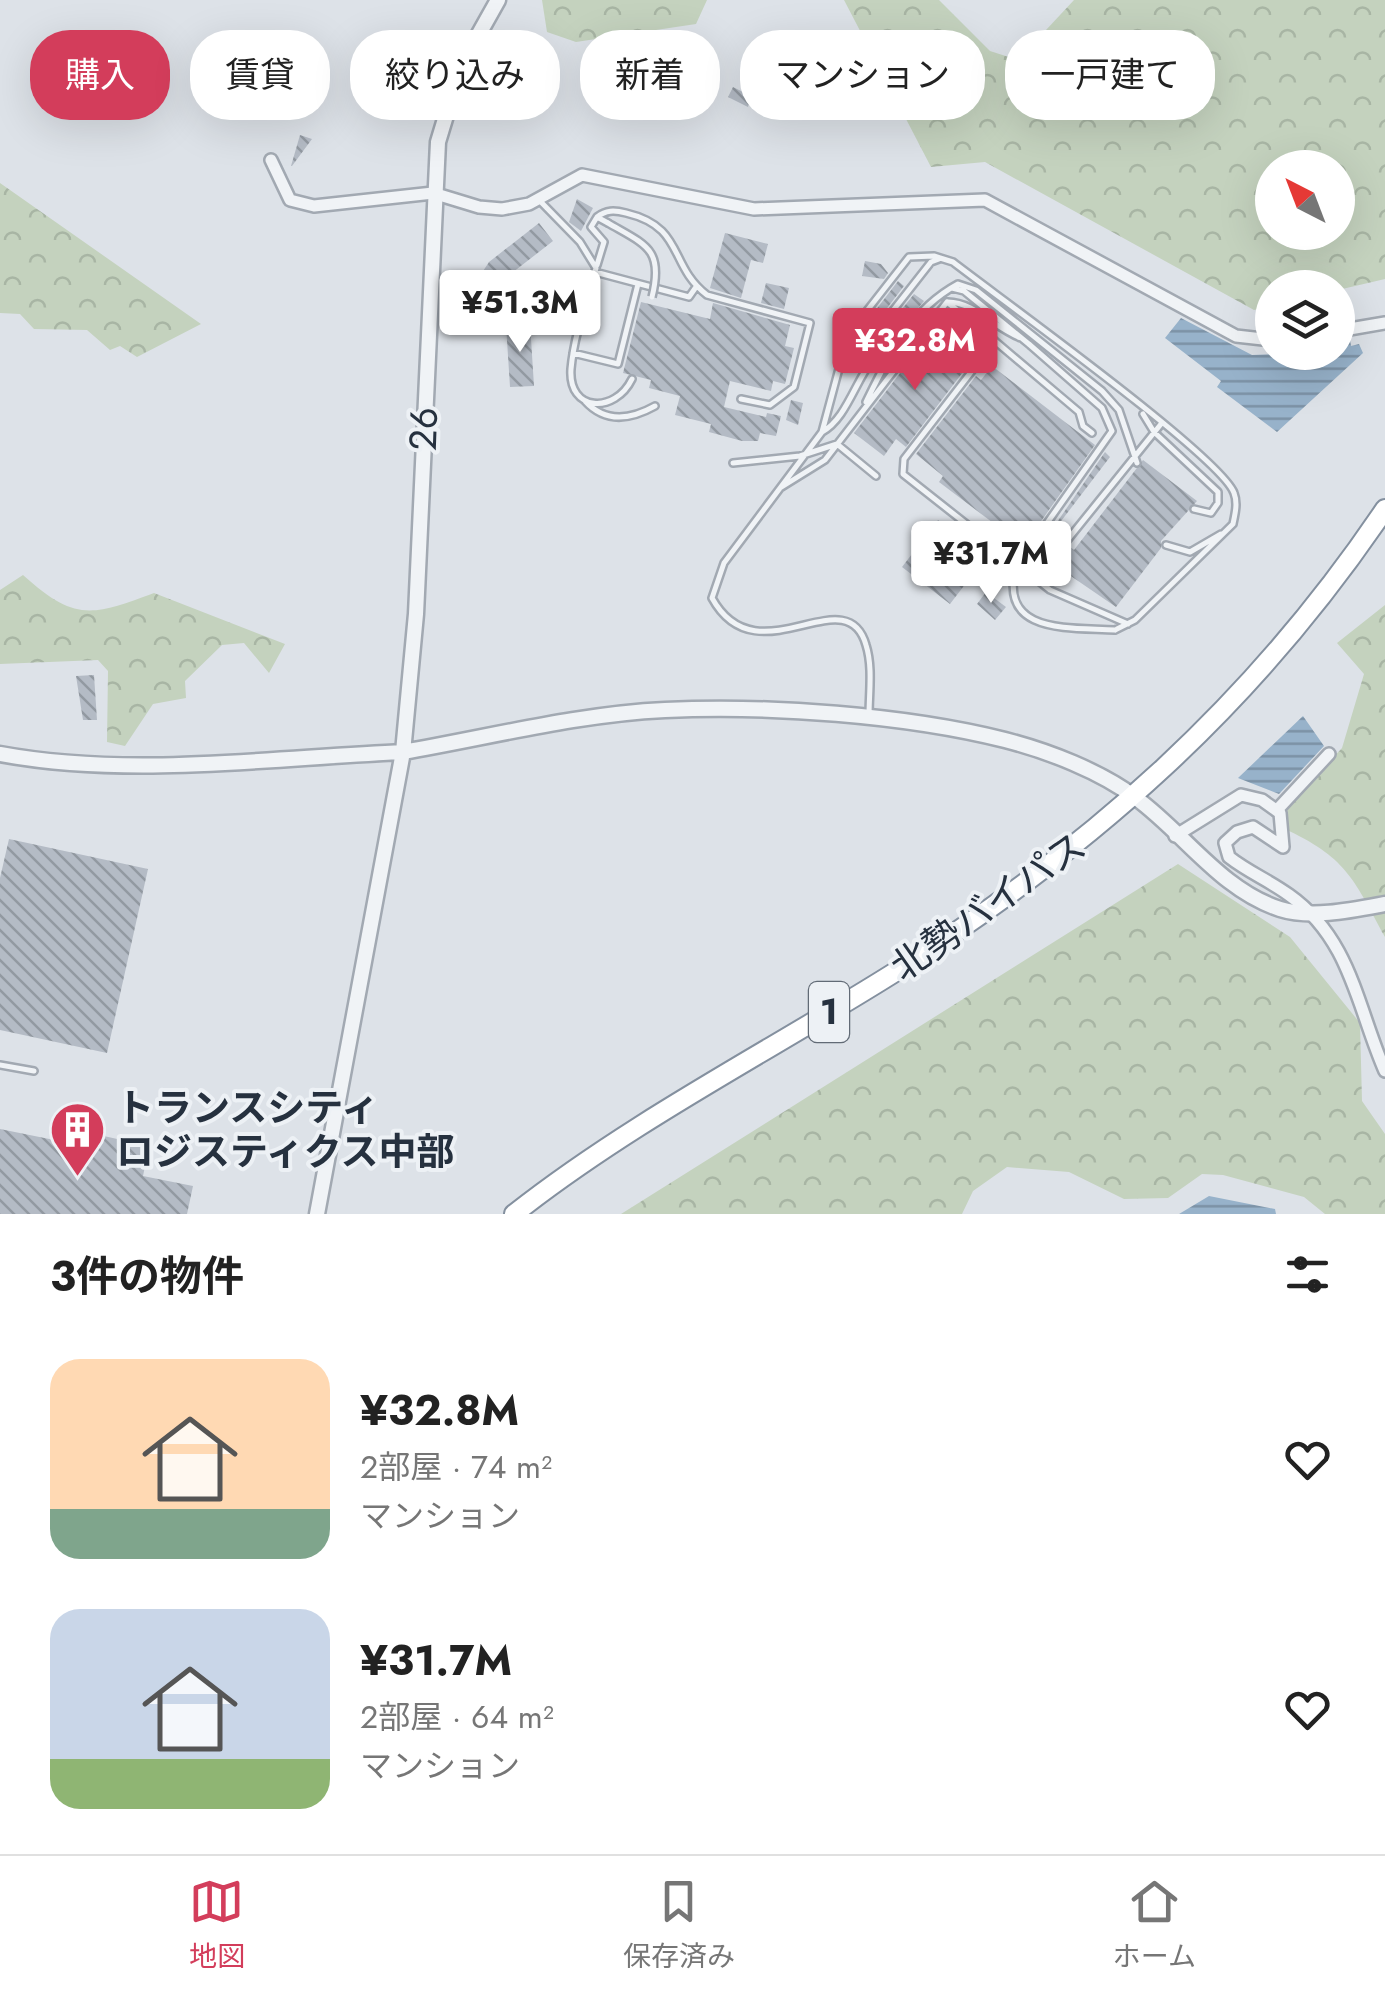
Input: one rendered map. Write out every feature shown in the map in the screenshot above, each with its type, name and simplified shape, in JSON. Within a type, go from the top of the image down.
[{"type":"highway","name":"北勢バイパス","points":[[514,1214],[590,1159],[894,973],[1056,862],[1136,798],[1228,708],[1292,635],[1385,509]]},
{"type":"street","name":"26","points":[[317,1214],[403,752],[416,614],[433,193],[446,108],[472,43],[498,0]]},
{"type":"street","points":[[272,160],[290,200],[314,206],[433,193],[480,208],[502,208],[538,198],[582,175],[754,209],[985,200],[1236,336],[1255,338]]},
{"type":"street","points":[[1355,328],[1385,324]]},
{"type":"street","points":[[0,754],[42,762],[152,764],[403,752],[598,717],[664,710],[738,710],[868,719],[1006,740],[1058,758],[1136,798],[1233,883],[1281,910],[1340,912],[1385,904]]},
{"type":"street","points":[[1276,810],[1329,754]]},
{"type":"street","points":[[1175,836],[1235,796],[1249,794],[1276,810],[1284,831],[1283,847],[1253,827],[1237,832],[1225,842],[1229,857],[1306,910],[1334,938],[1346,959],[1370,1040],[1385,1071]]},
{"type":"lane","points":[[538,198],[580,242],[595,270],[689,297],[696,287]]},
{"type":"lane","points":[[655,406],[618,419],[600,414],[572,384],[573,353],[604,242],[591,227],[596,217],[614,210],[658,224],[696,287],[707,295],[810,323],[794,387],[770,405],[741,400]]},
{"type":"lane","points":[[596,217],[642,243],[656,259],[658,269],[652,298]]},
{"type":"lane","points":[[822,432],[848,336],[909,257],[942,259],[954,262],[1222,475],[1234,494],[1234,524],[1128,624],[1115,630],[1039,624],[1016,603],[1012,585],[1016,566],[1112,431],[1102,408],[1027,342],[964,292],[951,288]]},
{"type":"lane","points":[[868,719],[870,663],[865,640],[856,631],[827,618],[760,634],[745,632],[729,624],[712,598],[724,562],[800,456],[822,432],[837,424],[854,382],[874,359],[873,336],[931,262],[942,259]]},
{"type":"lane","points":[[573,353],[618,364],[638,284]]},
{"type":"lane","points":[[860,414],[893,346],[931,299],[958,284],[976,290],[1119,410],[1135,461]]},
{"type":"lane","points":[[948,302],[963,302],[1000,330],[1027,342]]},
{"type":"lane","points":[[776,491],[825,460],[948,302]]},
{"type":"lane","points":[[948,302],[1079,412],[1083,426],[1092,433]]},
{"type":"lane","points":[[995,341],[904,459],[903,474],[1050,590],[1128,624]]},
{"type":"lane","points":[[583,398],[611,402],[632,379]]},
{"type":"lane","points":[[1140,407],[1154,432],[1218,492],[1218,503],[1211,512],[1194,509]]},
{"type":"lane","points":[[1036,580],[1161,424]]},
{"type":"lane","points":[[733,463],[800,456],[837,444]]},
{"type":"lane","points":[[837,444],[876,476]]},
{"type":"lane","points":[[1166,545],[1190,552],[1224,533]]},
{"type":"lane","points":[[0,1065],[34,1071]]},
{"type":"green space","points":[[542,0],[707,0],[696,24],[656,30],[580,30],[580,41],[576,42],[560,36],[560,30],[547,30]]},
{"type":"green space","points":[[844,0],[939,0],[969,30],[860,30]]},
{"type":"green space","points":[[1074,0],[1385,0],[1385,279],[1355,286],[1355,270],[1255,270],[1254,310],[985,162],[931,167],[907,120],[985,120],[985,46],[1005,56],[1005,120],[1215,120],[1215,30],[1046,30]]},
{"type":"green space","points":[[0,183],[201,324],[137,357],[120,346],[110,350],[87,330],[34,329],[20,314],[0,313]]},
{"type":"green space","points":[[23,575],[71,607],[99,610],[154,593],[285,644],[269,673],[244,643],[222,645],[185,681],[186,698],[153,704],[125,746],[107,742],[108,671],[98,660],[0,664],[0,590]]},
{"type":"green space","points":[[1385,605],[1385,937],[1348,874],[1325,852],[1289,831],[1285,809],[1342,748],[1364,674],[1337,643]]},
{"type":"green space","points":[[1178,864],[1290,937],[1360,1023],[1362,1101],[1385,1134],[1385,1214],[1325,1214],[1304,1197],[1223,1175],[1202,1174],[1168,1198],[1124,1199],[1069,1172],[1007,1167],[973,1191],[962,1214],[621,1214]]},
{"type":"water","points":[[1181,318],[1255,355],[1255,370],[1344,370],[1277,432],[1217,387],[1221,381],[1165,338]]},
{"type":"water","points":[[1359,344],[1363,353],[1355,360],[1355,345]]},
{"type":"water","points":[[1303,716],[1324,746],[1279,794],[1238,778]]},
{"type":"water","points":[[1209,1196],[1275,1209],[1276,1214],[1179,1214]]},
{"type":"building","points":[[733,87],[740,90],[740,103],[728,97]]},
{"type":"building","points":[[300,135],[312,139],[291,166]]},
{"type":"building","points":[[577,199],[593,208],[581,231],[569,222]]},
{"type":"building","points":[[539,223],[553,241],[503,280],[494,278],[470,291],[489,262]]},
{"type":"building","points":[[725,233],[768,244],[763,263],[751,260],[741,298],[710,288]]},
{"type":"building","points":[[865,261],[881,264],[888,273],[884,279],[862,276]]},
{"type":"building","points":[[898,281],[904,286],[881,316],[875,311]]},
{"type":"building","points":[[766,283],[789,288],[784,309],[761,303]]},
{"type":"building","points":[[914,294],[924,301],[899,330],[891,323]]},
{"type":"building","points":[[641,302],[710,319],[713,303],[790,325],[785,346],[794,348],[785,384],[773,381],[771,391],[730,381],[724,407],[766,417],[767,413],[781,416],[776,436],[760,433],[758,441],[742,441],[709,432],[711,424],[675,415],[680,396],[649,388],[651,380],[623,373]]},
{"type":"building","points":[[530,323],[534,386],[510,387],[506,325]]},
{"type":"building","points":[[937,325],[967,348],[960,356],[966,368],[906,447],[896,439],[884,456],[854,433]]},
{"type":"building","points":[[992,366],[1095,445],[1027,541],[1016,533],[1013,538],[939,482],[943,476],[916,454],[976,376],[981,380]]},
{"type":"building","points":[[791,400],[803,403],[798,425],[786,420]]},
{"type":"building","points":[[1105,452],[1110,457],[1052,533],[1060,539],[1052,549],[1044,542],[1038,550]]},
{"type":"building","points":[[1143,460],[1197,501],[1161,541],[1161,548],[1116,607],[1065,572],[1062,565],[1067,560],[1062,556],[1070,547],[1074,550]]},
{"type":"building","points":[[938,520],[986,557],[950,604],[902,567]]},
{"type":"building","points":[[986,592],[1006,607],[995,620],[977,604]]},
{"type":"building","points":[[94,675],[97,720],[83,720],[76,676]]},
{"type":"building","points":[[9,839],[148,869],[107,1053],[0,1030],[0,878]]},
{"type":"building","name":"トランスシティ ロジスティクス中部","points":[[0,1129],[69,1143],[72,1129],[149,1146],[143,1176],[193,1186],[187,1214],[0,1214]]},
{"type":"place","name":"トランスシティ ロジスティクス中部","points":[[77,1178]]}]
